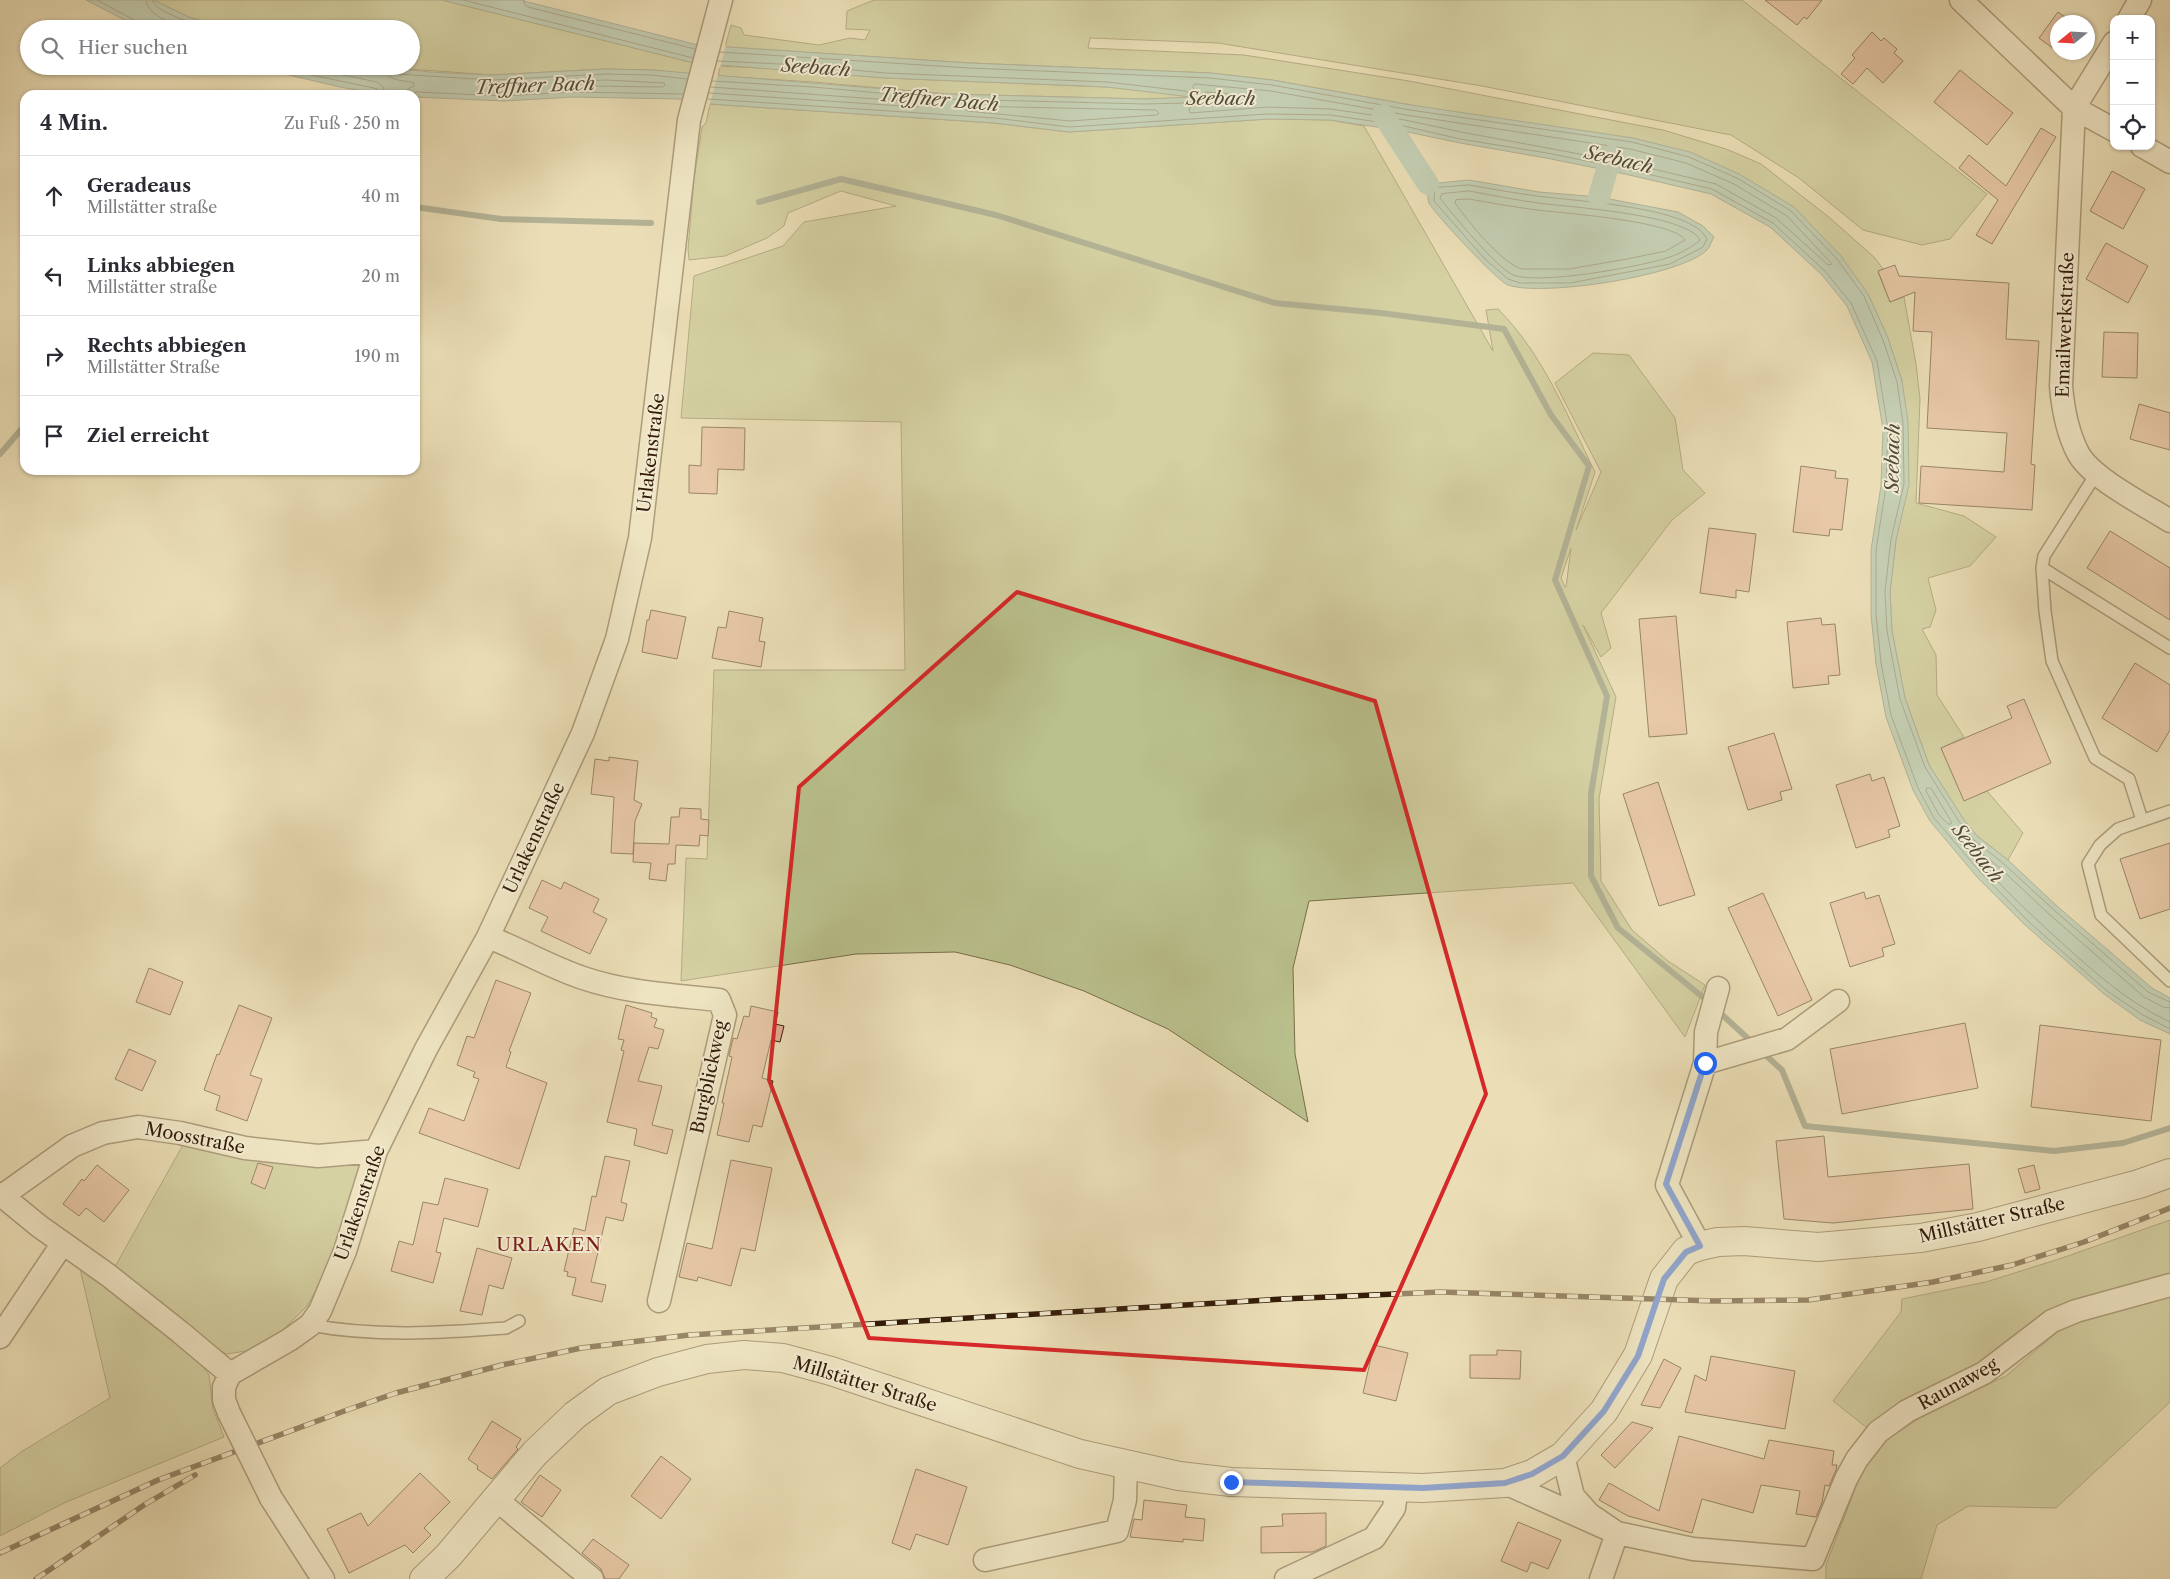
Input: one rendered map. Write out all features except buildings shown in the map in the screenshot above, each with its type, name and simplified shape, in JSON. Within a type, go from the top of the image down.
[{"type":"street","points":[[1960,0],[2074,108],[2110,128]]},
{"type":"street","points":[[2131,15],[2140,0]]},
{"type":"street","name":"Urlakenstraße","points":[[230,1374],[289,1340],[310,1324],[320,1311],[345,1251],[376,1151],[426,1050],[488,937],[583,733],[617,638],[640,538],[689,120],[719,9]]},
{"type":"street","name":"Emailwerkstraße","points":[[2110,50],[2074,108],[2061,386],[2063,412],[2078,454],[2096,474],[2170,521]]},
{"type":"street","points":[[2149,150],[2170,162]]},
{"type":"street","name":"Burgblickweg","points":[[488,937],[583,978],[634,991],[719,1000],[725,1015],[659,1301]]},
{"type":"street","points":[[1700,1246],[1666,1184],[1705,1063],[1706,1032],[1718,988]]},
{"type":"street","points":[[1705,1063],[1787,1039],[1838,1001]]},
{"type":"street","name":"Moosstraße","points":[[230,1374],[173,1326],[39,1226],[1,1195],[72,1146],[103,1133],[138,1126],[180,1133],[245,1148],[318,1156],[376,1151]]},
{"type":"street","name":"Millstätter Straße","points":[[424,1579],[448,1556],[535,1453],[575,1415],[608,1391],[658,1372],[707,1359],[744,1356],[783,1358],[831,1371],[1080,1454],[1179,1476],[1231,1482],[1423,1488],[1505,1483],[1532,1474],[1563,1456],[1604,1411],[1638,1356],[1664,1279],[1686,1252],[1700,1246],[1718,1242],[1744,1241],[1818,1247],[1921,1238],[1978,1227],[2130,1186],[2170,1173]]},
{"type":"street","points":[[0,1337],[63,1243]]},
{"type":"street","name":"Raunaweg","points":[[1505,1483],[1618,1533],[1693,1549],[1813,1569],[1846,1479],[1857,1459],[1878,1432],[1907,1411],[1984,1373],[2052,1322],[2076,1311],[2170,1285]]},
{"type":"street","points":[[230,1374],[224,1387],[224,1400],[228,1413],[271,1498],[323,1579]]},
{"type":"street","name":"Raunaweg","points":[[1563,1456],[1573,1496],[1589,1514],[1618,1533]]},
{"type":"street","points":[[985,1560],[1116,1531],[1125,1500],[1126,1464]]},
{"type":"street","points":[[1286,1579],[1374,1538],[1394,1508],[1398,1487]]},
{"type":"street","points":[[497,1500],[592,1579]]},
{"type":"street","points":[[1601,1579],[1618,1533]]},
{"type":"lane","points":[[2096,474],[2044,556],[2042,568],[2052,661],[2094,758],[2129,779],[2142,820]]},
{"type":"lane","points":[[2042,568],[2170,648]]},
{"type":"lane","points":[[2170,811],[2118,829],[2100,845],[2088,864],[2101,915],[2170,981]]},
{"type":"lane","points":[[310,1324],[336,1330],[418,1332],[506,1328],[519,1321]]},
{"type":"highlighted area","points":[[1017,592],[1375,701],[1486,1094],[1364,1370],[869,1338],[769,1080],[799,787]]},
{"type":"green space","points":[[153,0],[442,0],[694,63],[691,74],[652,70],[605,69],[492,75],[420,70],[420,20],[198,20]]},
{"type":"green space","points":[[874,0],[1742,0],[1987,194],[1950,239],[1922,245],[1863,230],[1799,178],[1731,135],[1482,86],[1218,43],[1090,38],[1088,48],[1244,55],[1409,81],[1663,130],[1726,149],[1761,164],[1830,218],[1875,258],[1883,269],[1878,272],[1890,302],[1904,297],[1920,399],[1916,503],[1964,516],[1996,537],[1970,566],[1928,578],[1936,610],[1930,627],[1922,629],[1936,655],[1937,695],[1964,737],[1941,748],[1964,800],[1987,791],[2023,833],[2008,860],[1977,836],[1964,820],[1929,765],[1905,698],[1892,631],[1890,592],[1896,539],[1902,381],[1888,338],[1868,294],[1794,207],[1411,105],[1272,80],[1211,73],[970,63],[725,47],[731,25],[741,28],[744,35],[819,45],[850,38],[865,40],[870,30],[846,29],[847,11]]},
{"type":"green space","points":[[720,66],[799,70],[885,78],[1107,87],[1191,96],[1191,98],[1146,99],[947,94],[718,76]]},
{"type":"green space","points":[[710,104],[994,123],[1069,132],[1269,119],[1330,120],[1364,126],[1493,351],[1486,310],[1498,309],[1528,345],[1553,386],[1595,472],[1576,530],[1601,472],[1555,383],[1593,353],[1629,355],[1675,418],[1683,470],[1705,493],[1672,520],[1601,613],[1611,648],[1601,657],[1583,625],[1616,697],[1599,799],[1601,881],[1632,930],[1668,961],[1705,985],[1685,1037],[1573,883],[1309,901],[1293,968],[1295,1054],[1308,1122],[1168,1029],[1084,991],[1010,965],[955,952],[856,954],[681,981],[686,858],[707,859],[714,670],[905,670],[901,422],[681,418],[694,276],[783,246],[804,222],[896,206],[841,191],[788,213],[784,226],[767,238],[725,256],[689,260],[688,249],[694,179],[702,127],[706,123]],"holes":[[[1571,548],[1566,587],[1561,578]]]},
{"type":"green space","points":[[184,1143],[374,1158],[334,1247],[322,1280],[307,1306],[280,1333],[246,1351],[227,1354],[198,1340],[112,1272]]},
{"type":"green space","points":[[2170,1220],[2170,1277],[1971,1373],[1871,1431],[1833,1401],[1901,1312],[1902,1299],[1986,1282],[2062,1258]]},
{"type":"green space","points":[[78,1260],[190,1348],[209,1375],[213,1409],[224,1437],[64,1503],[0,1536],[0,1468],[21,1452],[110,1398]]},
{"type":"green space","points":[[2170,1296],[2170,1402],[2056,1508],[1968,1506],[1937,1525],[1921,1579],[1826,1579],[1826,1565],[1865,1463],[1885,1441],[1933,1409],[2006,1376],[2064,1326]]},
{"type":"water","points":[[86,0],[153,0],[198,20],[125,20]]},
{"type":"water","name":"Seebach","points":[[442,0],[520,0],[698,45],[970,63],[1211,73],[1272,80],[1411,105],[1633,138],[1690,152],[1739,174],[1794,207],[1841,256],[1868,294],[1888,338],[1902,381],[1908,422],[1909,485],[1896,540],[1890,592],[1892,631],[1905,698],[1929,765],[1964,820],[1977,836],[2008,860],[2057,906],[2152,988],[2170,998],[2170,1034],[2140,1020],[2104,994],[2025,925],[1977,877],[1930,821],[1913,790],[1886,717],[1876,664],[1871,615],[1871,550],[1881,486],[1883,429],[1872,362],[1847,306],[1822,275],[1770,227],[1711,194],[1546,158],[1403,131],[1330,120],[1269,119],[1069,132],[994,123],[710,104],[678,99],[573,97],[504,101],[420,97],[420,90],[357,90],[289,75],[420,75],[420,71],[492,75],[605,69],[652,70],[947,94],[1146,99],[1191,97],[1107,87],[885,78],[694,63]]},
{"type":"water","points":[[1469,180],[1539,192],[1599,197],[1678,212],[1703,226],[1714,237],[1707,250],[1692,259],[1642,276],[1610,282],[1550,288],[1525,288],[1508,285],[1467,247],[1429,203],[1428,184]]},
{"type":"pier","points":[[699,42],[726,45],[720,68],[693,66]]},
{"type":"pier","points":[[692,71],[718,74],[709,107],[684,102]]},
{"type":"waterway","points":[[1383,115],[1428,184]]},
{"type":"waterway","points":[[1599,197],[1611,156]]},
{"type":"waterway","points":[[759,202],[841,179],[996,215],[1275,303],[1381,313],[1504,329],[1551,415],[1589,466],[1555,580],[1607,696],[1591,794],[1591,876],[1618,928],[1710,1003]]},
{"type":"waterway","points":[[420,208],[501,219],[651,223]]},
{"type":"waterway","points":[[0,454],[20,431]]},
{"type":"waterway","points":[[1717,1010],[1754,1044]]},
{"type":"waterway","points":[[1761,1051],[1782,1070],[1805,1126],[2054,1151],[2123,1143],[2170,1128]]},
{"type":"railway","points":[[0,1553],[158,1480],[347,1410],[396,1393],[502,1365],[581,1348],[689,1335],[1283,1299],[1440,1292],[1714,1301],[1808,1300],[1933,1282],[2012,1265],[2084,1242],[2170,1208]]},
{"type":"railway","points":[[36,1579],[144,1505],[195,1475]]},
{"type":"district","name":"URLAKEN","points":[[549,1244]]},
{"type":"route","points":[[1231,1482],[1423,1488],[1505,1483],[1532,1474],[1563,1456],[1587,1432],[1604,1411],[1638,1356],[1664,1279],[1686,1252],[1700,1246],[1666,1184],[1705,1063]]},
{"type":"water label","name":"Treffner Bach","points":[[535,85]]},
{"type":"water label","name":"Treffner Bach","points":[[939,99]]}]
